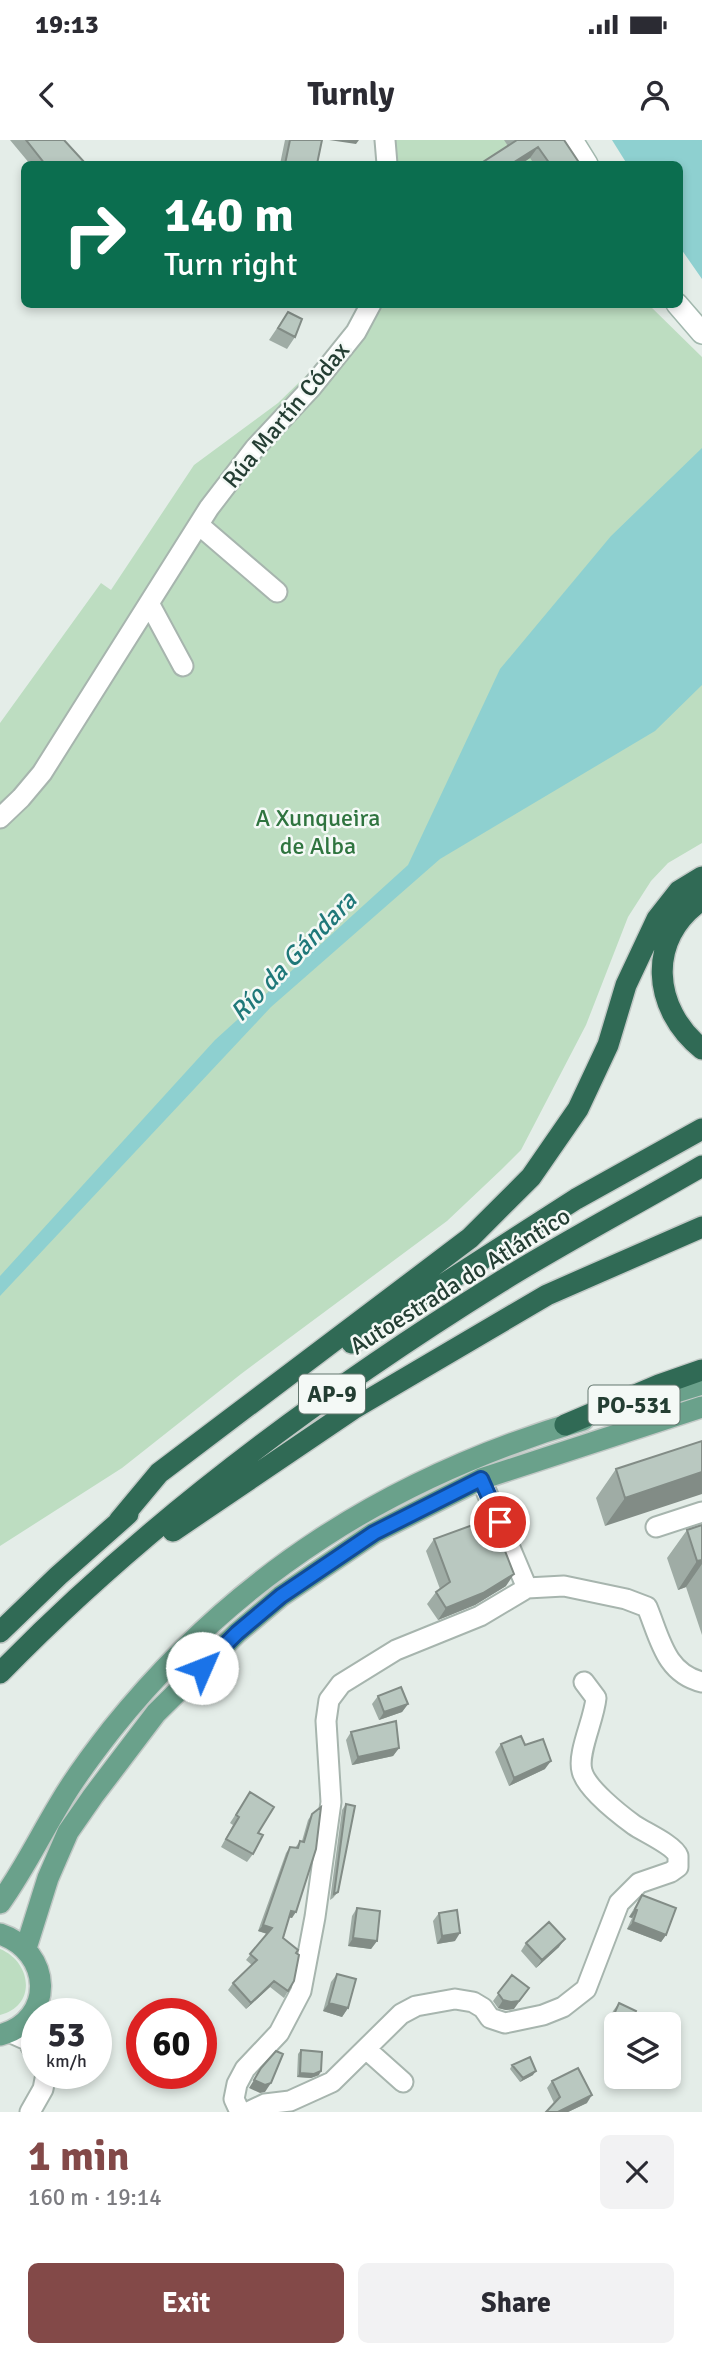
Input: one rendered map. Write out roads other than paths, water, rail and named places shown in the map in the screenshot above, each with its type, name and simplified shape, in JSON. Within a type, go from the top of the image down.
[{"type":"highway","points":[[119,1521],[159,1473],[470,1238],[531,1177],[578,1109],[608,1045],[626,985],[657,919],[679,891],[702,877]]},
{"type":"highway","points":[[702,900],[686,912],[673,931],[661,966],[670,1012],[687,1037],[702,1049]]},
{"type":"highway","name":"Autoestrada do Atlántico","points":[[0,1632],[119,1521],[351,1344],[576,1199],[702,1129]]},
{"type":"highway","name":"Autoestrada do Atlántico","points":[[0,1673],[68,1605],[135,1546],[260,1445],[398,1348],[502,1281],[702,1166]]},
{"type":"highway","points":[[68,1605],[353,1409],[547,1295],[702,1227]]},
{"type":"highway","points":[[565,1425],[702,1370]]},
{"type":"main road","points":[[572,140],[585,161]]},
{"type":"main road","points":[[680,308],[702,333]]},
{"type":"main road","name":"PO-531","points":[[0,1903],[62,1800],[112,1730],[208,1625],[256,1583],[388,1497],[425,1479],[565,1425],[702,1384]]},
{"type":"main road","name":"PO-531","points":[[26,1948],[48,1878],[68,1832],[156,1713],[237,1633],[281,1596],[374,1533],[481,1479],[702,1407]]},
{"type":"main road","points":[[0,1934],[15,1939],[35,1961],[40,1975],[39,1998]]},
{"type":"main road","points":[[3,2034],[21,2022]]},
{"type":"street","points":[[385,140],[387,161]]},
{"type":"street","name":"Rúa Martín Códax","points":[[0,818],[42,773],[199,525],[255,448],[356,332],[369,308]]},
{"type":"street","points":[[199,525],[277,592]]},
{"type":"street","points":[[149,603],[183,666]]},
{"type":"street","points":[[481,1479],[527,1588]]},
{"type":"street","points":[[656,1527],[702,1512]]},
{"type":"street","points":[[240,2112],[234,2099],[237,2084],[245,2069],[279,2033],[301,1991],[315,1917],[331,1802],[326,1721],[329,1700],[341,1684],[396,1650],[480,1616],[527,1588],[564,1586],[647,1607],[669,1659],[679,1673],[702,1682]]},
{"type":"street","points":[[248,2112],[265,2104],[289,2101],[332,2082],[401,2014],[415,2006],[455,1999],[473,2002],[483,2008],[489,2018],[505,2023],[543,2015],[563,2007],[586,1989],[618,1903],[639,1883],[678,1867],[678,1857],[672,1849],[633,1824],[588,1785],[582,1773],[580,1757],[594,1715],[596,1698],[584,1682]]},
{"type":"street","points":[[3,2034],[21,2038]]},
{"type":"street","points":[[366,2049],[404,2082]]},
{"type":"street","points":[[30,2112],[41,2089]]},
{"type":"water","points":[[612,140],[702,140],[702,279],[683,252],[683,161],[625,161]]},
{"type":"water","points":[[702,448],[702,685],[655,731],[440,859],[271,1007],[0,1296],[0,1276],[215,1040],[408,865],[500,669],[611,536]]},
{"type":"park label","name":"A Xunqueira de Alba","points":[[318,832]]},
{"type":"water label","name":"Río da Gándara","points":[[293,956]]}]
